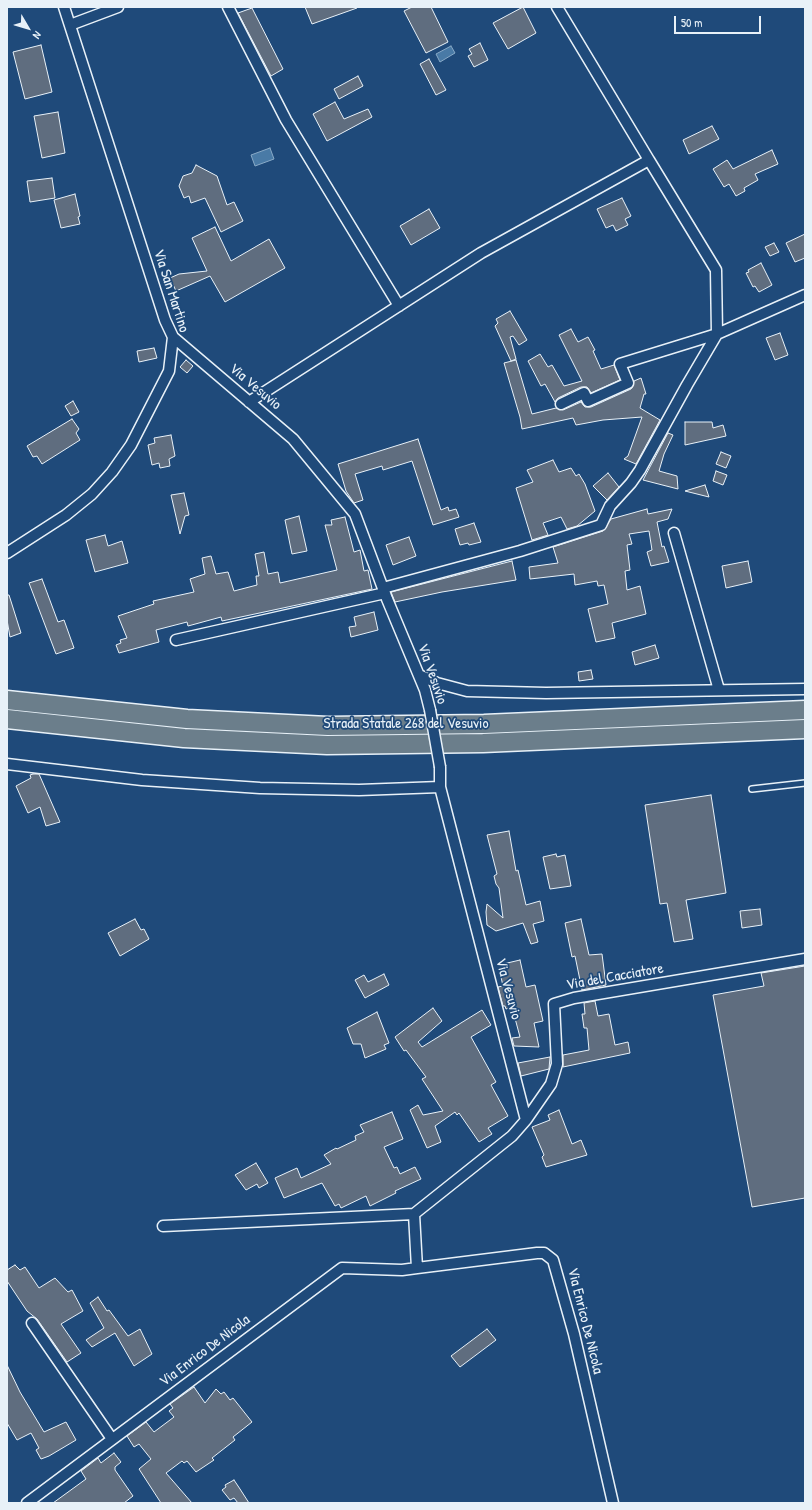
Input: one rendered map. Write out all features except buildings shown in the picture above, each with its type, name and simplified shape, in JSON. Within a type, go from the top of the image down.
[{"type":"highway","name":"Strada Statale 268 del Vesuvio","points":[[7,700],[187,719],[336,726],[484,724],[805,710]]},
{"type":"highway","name":"Strada Statale 268 del Vesuvio","points":[[7,719],[184,738],[327,745],[483,743],[805,729]]},
{"type":"street","name":"Via San Martino","points":[[7,553],[66,514],[92,494],[112,472],[131,445],[169,371],[173,337],[165,320],[64,7]]},
{"type":"street","points":[[70,25],[118,7]]},
{"type":"street","points":[[228,7],[286,120],[399,306]]},
{"type":"street","points":[[176,640],[384,590],[520,552],[601,525],[610,506],[631,483],[640,470],[687,384],[717,334],[716,270],[557,7]]},
{"type":"street","points":[[249,402],[481,253],[649,160]]},
{"type":"street","points":[[561,404],[584,393],[588,402],[628,383],[620,364],[717,334],[805,295]]},
{"type":"street","name":"Via Vesuvio","points":[[173,337],[293,439],[355,514],[425,690],[440,767],[440,787],[526,1120]]},
{"type":"street","points":[[674,533],[719,690]]},
{"type":"street","points":[[419,674],[437,683],[467,691],[546,693],[805,689]]},
{"type":"street","points":[[7,764],[142,780],[260,788],[359,790],[440,787]]},
{"type":"street","name":"Via del Cacciatore","points":[[526,1120],[551,1084],[557,1064],[554,1004],[574,998],[805,959]]},
{"type":"street","points":[[163,1226],[414,1216],[512,1136],[526,1120]]},
{"type":"street","points":[[414,1216],[417,1264]]},
{"type":"street","name":"Via Enrico De Nicola","points":[[27,1503],[342,1268],[402,1270],[417,1264],[537,1252],[544,1253],[553,1260],[574,1334],[613,1503]]},
{"type":"street","points":[[32,1323],[112,1439]]},
{"type":"lane","points":[[752,789],[805,783]]},
{"type":"water","points":[[451,46],[455,53],[440,62],[436,54]]},
{"type":"water","points":[[270,148],[274,159],[255,166],[251,155]]}]
